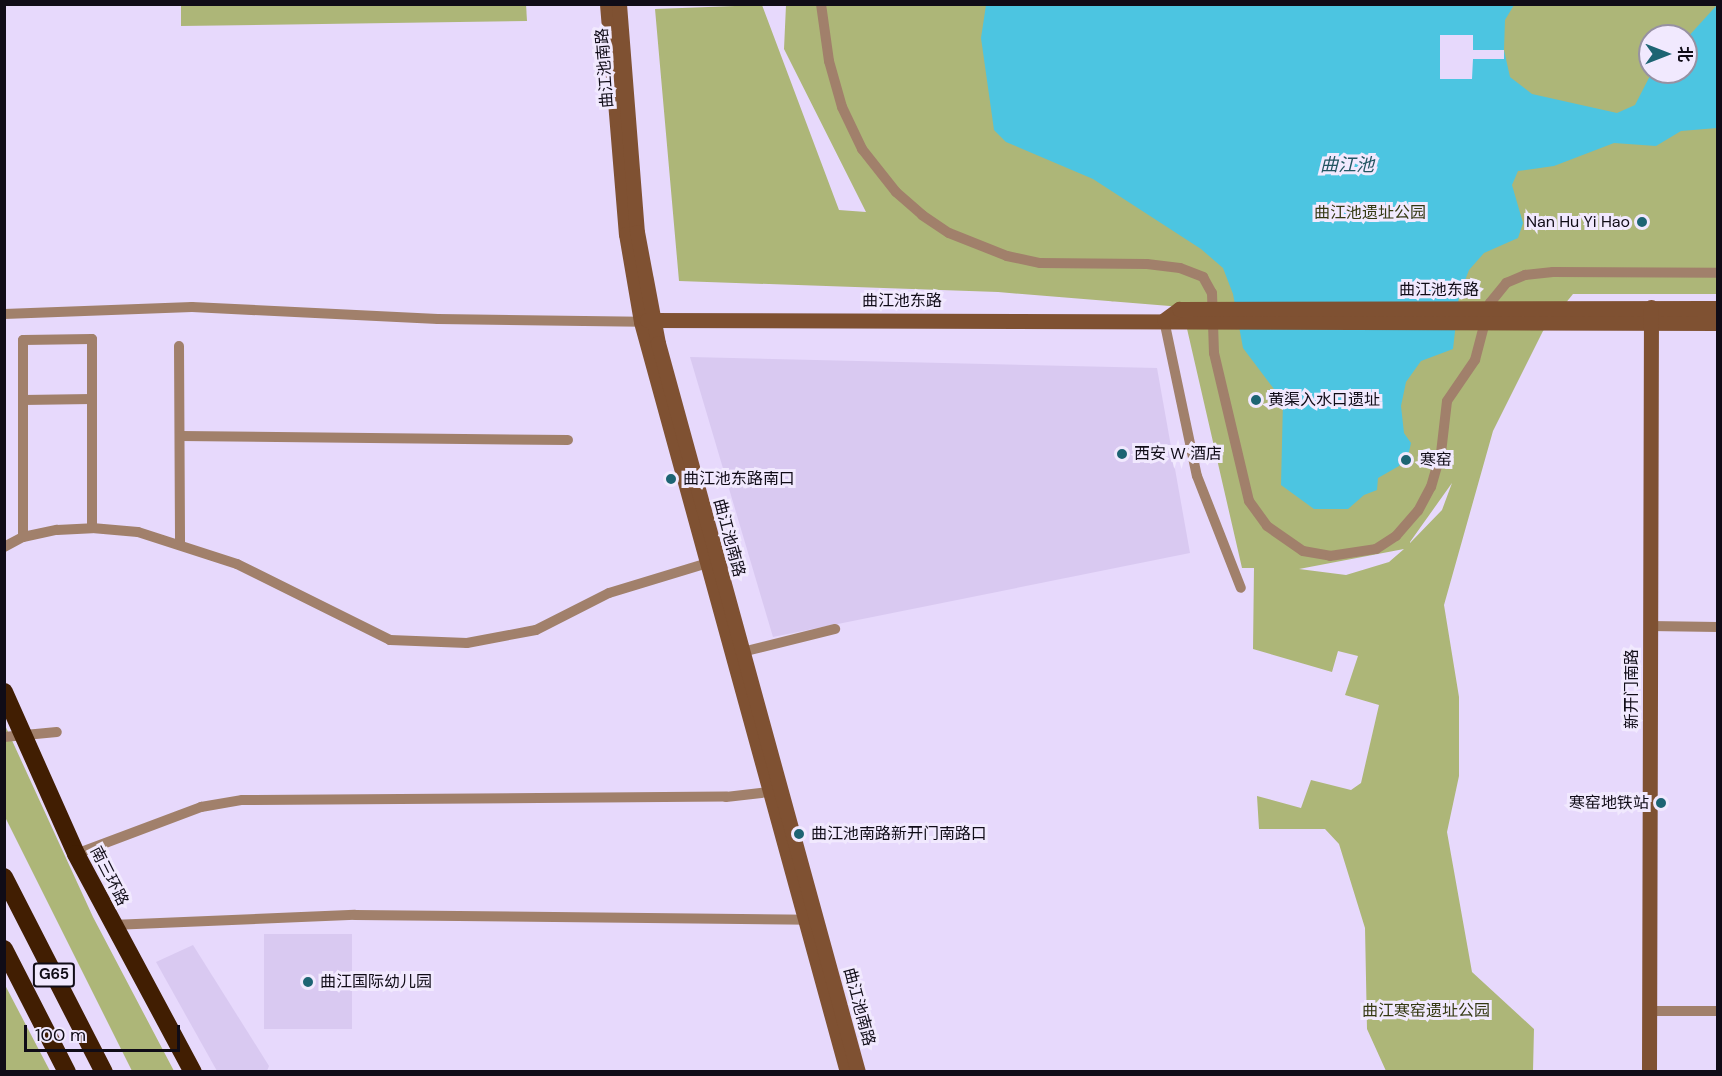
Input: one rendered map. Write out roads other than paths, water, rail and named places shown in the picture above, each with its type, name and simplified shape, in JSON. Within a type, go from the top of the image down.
[{"type":"highway","name":"南三环路","points":[[4,692],[76,854],[111,925],[193,1071]]},
{"type":"highway","name":"G65","points":[[4,877],[104,1071]]},
{"type":"highway","name":"G65","points":[[4,949],[67,1071]]},
{"type":"main road","name":"曲江池南路","points":[[607,4],[626,234],[769,792],[858,1071]]},
{"type":"main road","name":"曲江池南路","points":[[619,4],[637,232],[648,320]]},
{"type":"main road","name":"新开门南路","points":[[1648,1071],[1651,308]]},
{"type":"main road","name":"曲江池东路","points":[[1171,321],[1179,309],[1718,308]]},
{"type":"main road","name":"曲江池东路","points":[[648,320],[1718,323]]},
{"type":"main road","name":"曲江池南路","points":[[711,562],[742,652],[847,1071]]},
{"type":"street","points":[[821,4],[827,52],[842,107],[862,149],[896,192],[922,215],[949,233],[1007,256],[1040,263],[1147,264],[1180,268],[1203,277],[1212,293],[1214,353],[1249,501],[1267,526],[1303,551],[1330,556],[1376,549],[1396,536],[1418,511],[1431,487],[1441,453],[1447,401],[1475,360],[1491,303],[1506,283],[1525,275],[1553,272],[1718,273]]},
{"type":"street","points":[[4,314],[192,307],[438,319],[648,320]]},
{"type":"street","points":[[1171,321],[1197,476],[1241,588]]},
{"type":"street","points":[[23,537],[23,340],[92,339],[92,528]]},
{"type":"street","points":[[179,346],[180,545]]},
{"type":"street","points":[[23,400],[92,399]]},
{"type":"street","points":[[181,436],[568,440]]},
{"type":"street","points":[[4,547],[23,537],[92,528],[138,532],[237,564],[390,640],[466,643],[536,630],[609,593],[711,562]]},
{"type":"street","points":[[1650,626],[1718,627]]},
{"type":"street","points":[[742,652],[836,629]]},
{"type":"street","points":[[4,737],[57,732]]},
{"type":"street","points":[[76,854],[201,807],[242,800],[726,797],[769,792]]},
{"type":"street","points":[[111,925],[355,915],[810,919]]},
{"type":"street","points":[[1649,1011],[1718,1011]]},
{"type":"water","name":"曲江池","points":[[986,5],[1514,5],[1505,20],[1504,50],[1510,77],[1532,94],[1617,113],[1635,105],[1646,84],[1698,84],[1698,26],[1717,5],[1717,128],[1681,131],[1656,146],[1614,143],[1554,166],[1518,171],[1512,185],[1523,223],[1518,238],[1484,253],[1469,270],[1459,296],[1453,349],[1421,361],[1406,382],[1401,406],[1404,433],[1411,443],[1409,452],[1399,466],[1378,478],[1377,490],[1364,495],[1348,509],[1314,509],[1281,485],[1283,401],[1243,348],[1233,294],[1223,268],[1201,249],[1093,179],[1006,142],[994,130],[981,38]]},
{"type":"place","name":"Nan Hu Yi Hao","points":[[1642,222]]},
{"type":"place","name":"黄渠入水口遗址","points":[[1256,400]]},
{"type":"place","name":"西安 W 酒店","points":[[1122,454]]},
{"type":"place","name":"寒窑","points":[[1406,460]]},
{"type":"place","name":"曲江池东路南口","points":[[671,479]]},
{"type":"place","name":"寒窑地铁站","points":[[1661,803]]},
{"type":"place","name":"曲江池南路新开门南路口","points":[[799,834]]},
{"type":"place","name":"曲江国际幼儿园","points":[[308,982]]},
{"type":"park label","name":"曲江池遗址公园","points":[[1370,213]]},
{"type":"park label","name":"曲江寒窑遗址公园","points":[[1426,1011]]}]
